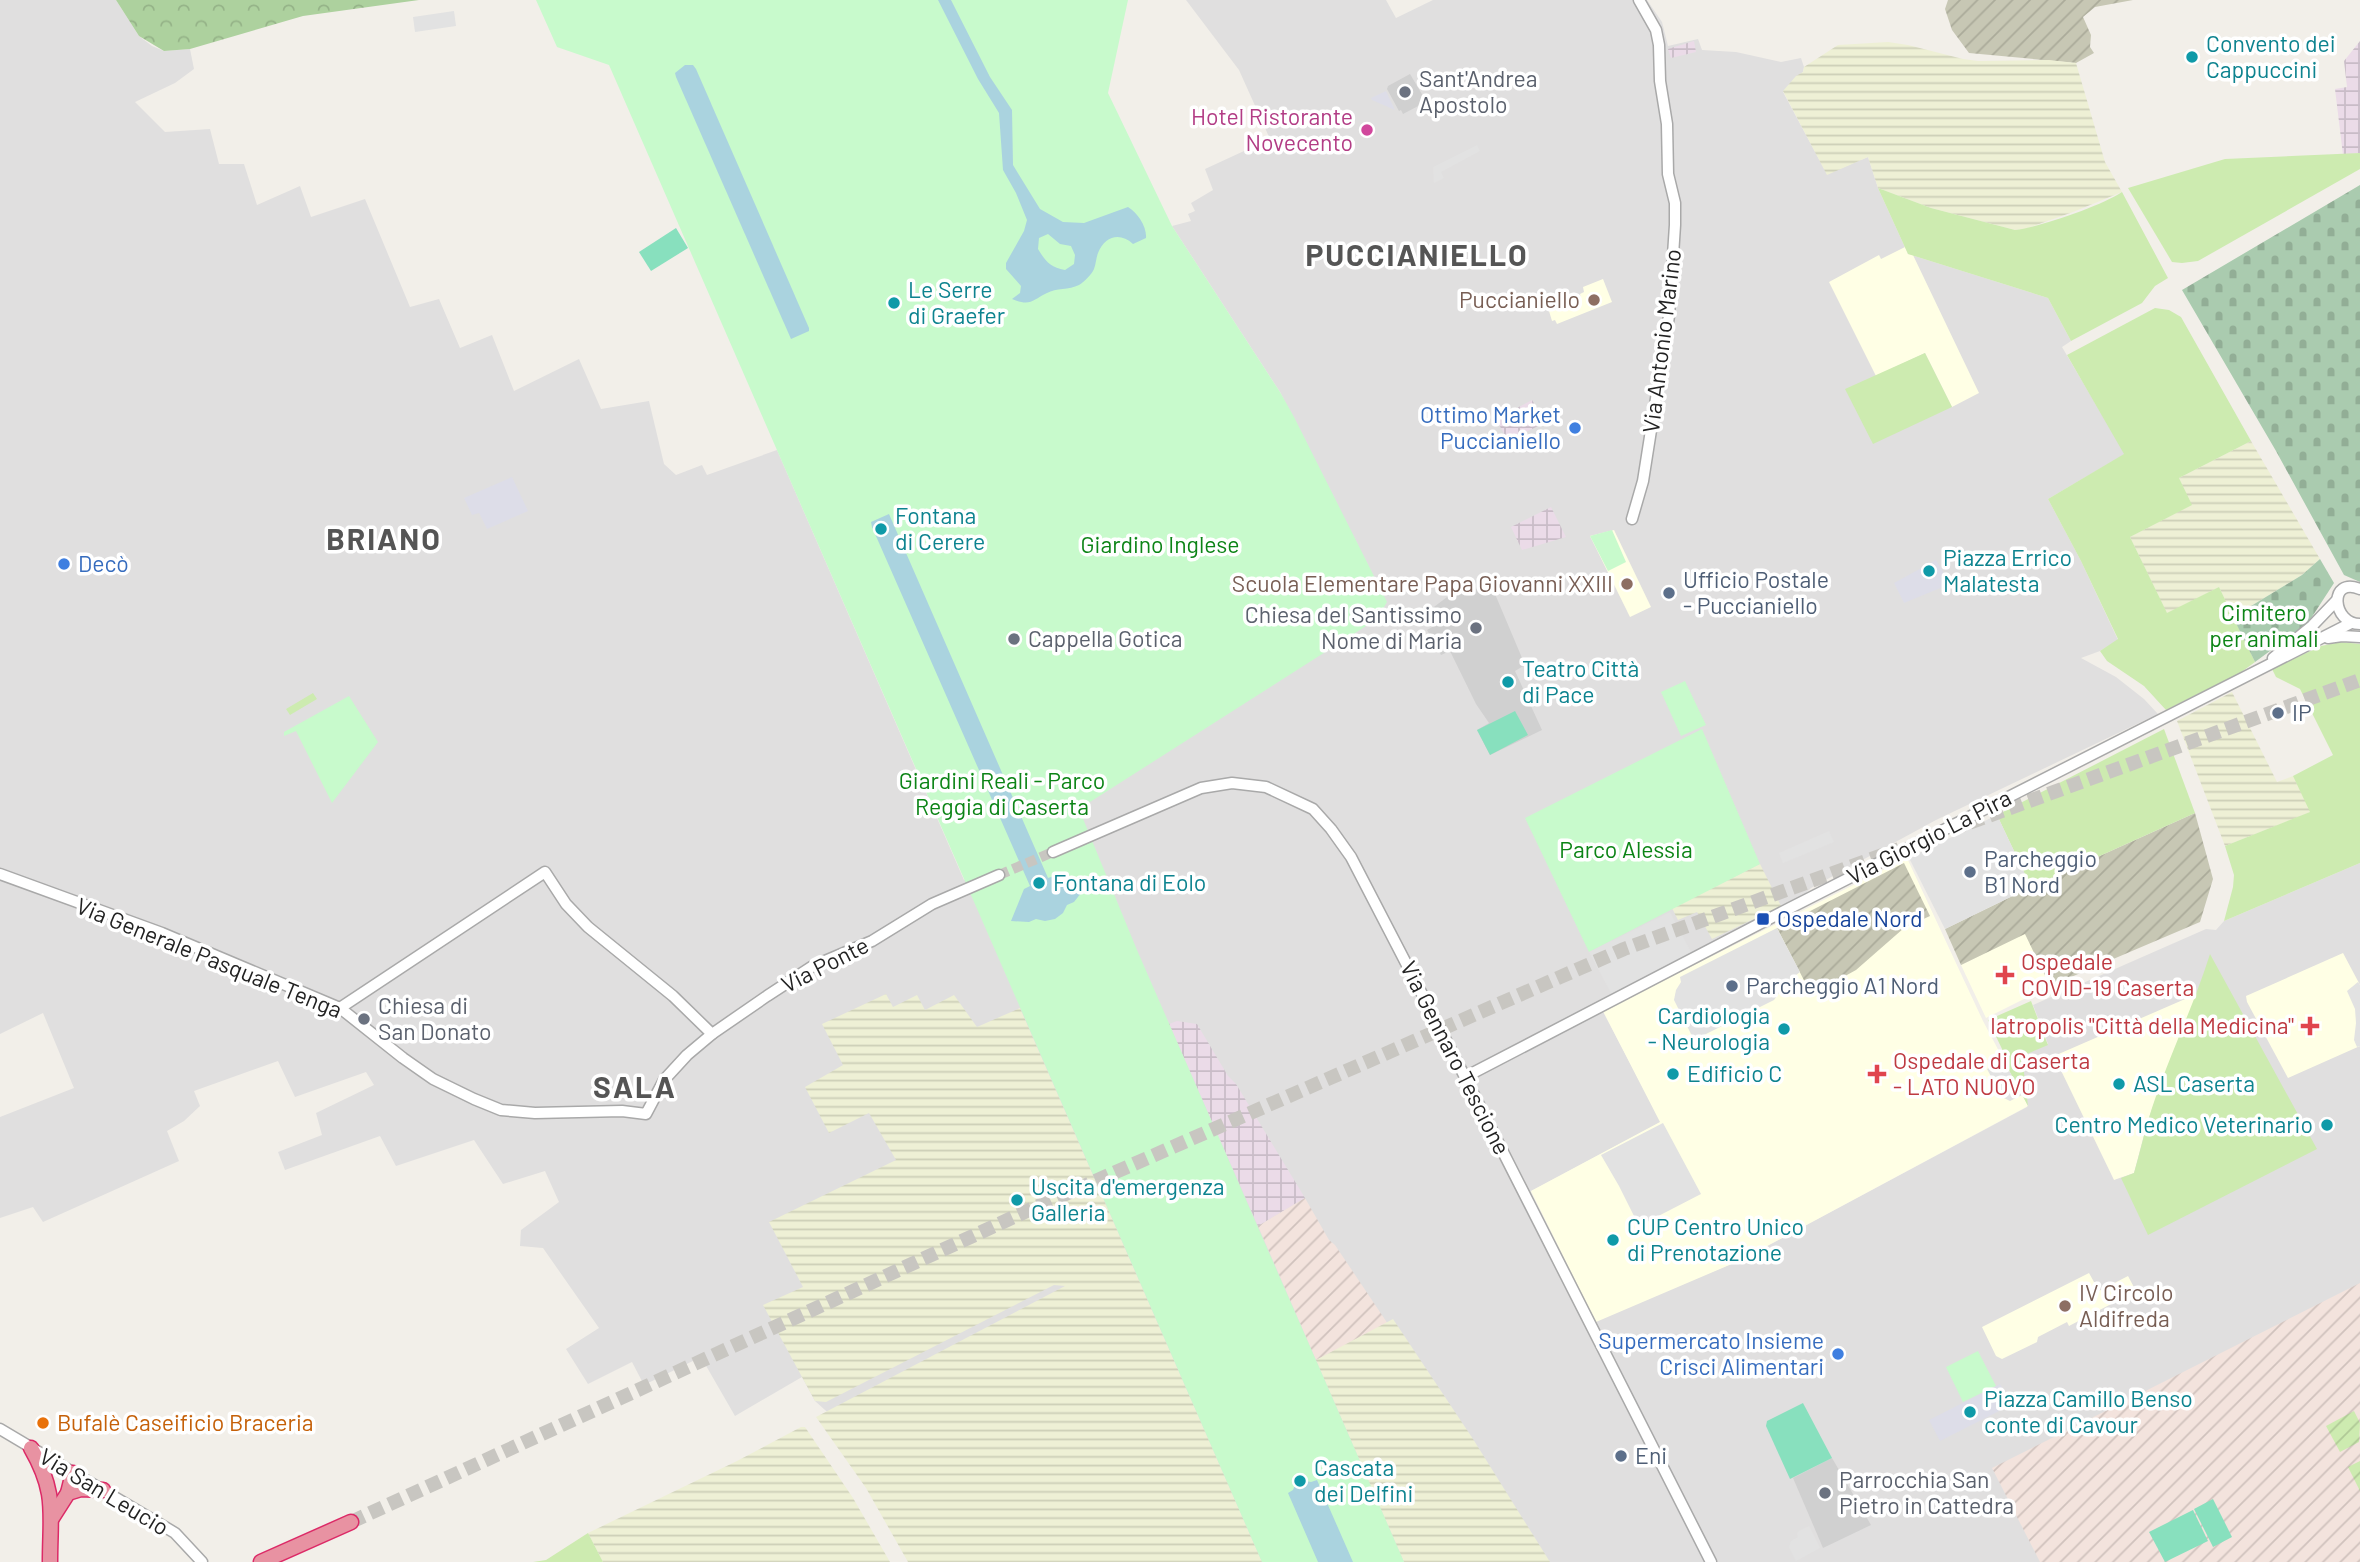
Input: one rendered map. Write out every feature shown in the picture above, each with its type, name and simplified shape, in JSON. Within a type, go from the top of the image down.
[{"type":"highway","points":[[31,1448],[44,1470],[50,1491],[50,1562]]},
{"type":"highway","points":[[50,1491],[58,1479],[73,1473]]},
{"type":"highway","points":[[52,1518],[68,1493],[73,1473]]},
{"type":"highway","points":[[68,1493],[81,1489],[103,1490]]},
{"type":"highway","points":[[261,1562],[351,1522]]},
{"type":"street","name":"Via Antonio Marino","points":[[1632,519],[1643,481],[1668,324],[1675,225],[1675,203],[1668,174],[1667,124],[1660,81],[1661,55],[1656,30],[1639,0]]},
{"type":"street","points":[[2357,625],[2342,615],[2337,600],[2345,587],[2360,589]]},
{"type":"street","name":"Via Giorgio La Pira","points":[[2254,673],[2312,626],[2337,600]]},
{"type":"street","name":"Via Giorgio La Pira","points":[[1465,1077],[1604,1003],[2319,640],[2357,625]]},
{"type":"street","name":"Via Giorgio La Pira","points":[[2319,640],[2342,636],[2360,637]]},
{"type":"street","name":"Via Gennaro Tescione","points":[[1054,852],[1201,788],[1232,783],[1266,787],[1313,808],[1351,857],[1712,1562]]},
{"type":"street","points":[[340,1008],[545,873],[566,904],[588,927],[673,996],[712,1034]]},
{"type":"street","name":"Via Generale Pasquale Tenga","points":[[0,874],[162,933],[340,1008],[433,1079],[501,1110],[535,1113],[622,1111],[646,1114]]},
{"type":"street","name":"Via Ponte","points":[[646,1114],[664,1080],[687,1055],[712,1034],[813,966],[873,941],[932,904],[999,875]]},
{"type":"street","name":"Via San Leucio","points":[[0,1429],[175,1533],[202,1562]]},
{"type":"shaded area","points":[[0,0],[116,0],[139,36],[152,46],[164,51],[190,49],[194,69],[175,83],[135,102],[165,132],[210,129],[219,164],[244,164],[257,205],[300,186],[311,217],[365,199],[410,307],[439,299],[460,348],[492,335],[514,391],[579,359],[601,409],[649,401],[664,464],[676,475],[702,465],[707,475],[777,450],[964,880],[1386,603],[1280,392],[1172,226],[1191,221],[1188,214],[1195,211],[1191,203],[1213,190],[1205,169],[1270,139],[1239,70],[1186,0],[1386,0],[1396,18],[1433,0],[1647,0],[1662,22],[1668,46],[1698,39],[1702,50],[1736,52],[1781,62],[1801,58],[1803,72],[1783,92],[1827,174],[1868,157],[1878,188],[1908,254],[2048,298],[2071,341],[2062,347],[2125,454],[2048,499],[2118,640],[2081,658],[2116,677],[2158,714],[1936,820],[1811,888],[1783,915],[1600,1006],[1661,1122],[1531,1191],[1526,1198],[1590,1322],[1741,1260],[2027,1107],[2022,1056],[2048,1044],[2033,1005],[2206,929],[2216,930],[2224,921],[2360,863],[2360,1562],[926,1562],[844,1427],[815,1401],[802,1377],[735,1416],[701,1357],[644,1385],[632,1362],[588,1384],[566,1349],[599,1328],[543,1248],[520,1246],[521,1230],[559,1202],[545,1171],[503,1184],[474,1140],[396,1166],[380,1136],[285,1170],[278,1152],[322,1135],[316,1113],[374,1085],[366,1072],[295,1097],[278,1061],[194,1091],[200,1106],[184,1121],[167,1131],[179,1161],[43,1222],[33,1207],[0,1218],[0,1117],[74,1088],[43,1013],[0,1034]]},
{"type":"shaded area","points":[[1948,0],[2133,0],[2095,7],[2083,17],[2091,35],[2090,47],[2094,53],[2076,63],[1969,53],[1952,30],[1945,9]]},
{"type":"shaded area","points":[[454,11],[456,26],[415,32],[413,17]]},
{"type":"shaded area","points":[[1694,41],[1696,52],[1671,58],[1668,49]]},
{"type":"shaded area","points":[[2360,41],[2360,153],[2343,155],[2335,89],[2347,87],[2344,61]]},
{"type":"shaded area","points":[[1888,42],[1978,61],[2049,60],[2076,63],[2105,162],[2122,192],[2073,212],[2015,230],[1931,208],[1878,188],[1868,157],[1827,175],[1783,91],[1803,72],[1804,67],[1838,45]]},
{"type":"shaded area","name":"Sant'Andrea Apostolo","points":[[1410,74],[1423,96],[1422,104],[1403,114],[1387,89]]},
{"type":"shaded area","points":[[1386,91],[1395,110],[1371,98]]},
{"type":"shaded area","points":[[1477,145],[1480,151],[1441,172],[1444,178],[1434,183],[1433,167]]},
{"type":"shaded area","points":[[1905,247],[1908,254],[1913,255],[1979,393],[1952,407],[1925,353],[1876,376],[1829,282],[1879,255],[1881,259]]},
{"type":"shaded area","name":"Puccianiello","points":[[1603,279],[1612,302],[1557,324],[1555,320],[1552,321],[1549,311],[1581,299],[1583,287]]},
{"type":"shaded area","points":[[1532,400],[1546,422],[1508,441],[1496,419]]},
{"type":"shaded area","points":[[2251,441],[2320,559],[2302,575],[2233,617],[2219,587],[2167,614],[2130,537],[2191,505],[2179,478]]},
{"type":"shaded area","points":[[512,477],[528,511],[487,529],[479,513],[472,515],[464,498]]},
{"type":"shaded area","points":[[1551,507],[1566,537],[1522,550],[1511,527]]},
{"type":"shaded area","name":"Scuola Elementare Papa Giovanni XXIII","points":[[1614,530],[1651,607],[1630,617],[1590,536]]},
{"type":"shaded area","name":"Piazza Errico Malatesta","points":[[1936,560],[1950,584],[1904,603],[1894,583]]},
{"type":"shaded area","points":[[1487,575],[1525,665],[1515,671],[1542,730],[1490,755],[1477,730],[1489,723],[1476,704],[1450,651],[1441,655],[1427,630],[1434,626],[1426,623],[1425,617],[1426,613],[1455,591]]},
{"type":"shaded area","points":[[2232,692],[2277,782],[2293,776],[2311,812],[2225,846],[2177,721]]},
{"type":"shaded area","points":[[2195,813],[2213,879],[2200,922],[2050,986],[2025,934],[1961,965],[1945,929]]},
{"type":"shaded area","name":"Parcheggio B1 Nord","points":[[1997,815],[2031,887],[1945,929],[1909,858]]},
{"type":"shaded area","points":[[1829,831],[1834,842],[1783,863],[1779,853]]},
{"type":"shaded area","points":[[1907,858],[1983,1021],[2028,1106],[1741,1260],[1596,1322],[1531,1191],[1660,1122],[1603,1011]]},
{"type":"shaded area","points":[[1904,863],[1930,916],[1904,928],[1856,970],[1827,986],[1808,988],[1777,928]]},
{"type":"shaded area","points":[[1760,864],[1781,906],[1712,939],[1697,912],[1678,920],[1672,908]]},
{"type":"shaded area","points":[[1670,912],[1692,954],[1612,995],[1589,952]]},
{"type":"shaded area","name":"Parcheggio A1 Nord","points":[[1777,928],[1800,972],[1787,982],[1774,1000],[1694,1040],[1674,1000],[1681,982],[1680,977]]},
{"type":"shaded area","name":"Ospedale COVID-19 Caserta","points":[[2025,933],[2050,986],[1986,1018],[1961,965]]},
{"type":"shaded area","name":"Iatropolis \"Città della Medicina\"","points":[[2343,953],[2360,985],[2360,1046],[2288,1078],[2246,996]]},
{"type":"shaded area","points":[[2358,982],[2360,1046],[2357,1047],[2354,1040],[2355,1009],[2347,991]]},
{"type":"shaded area","points":[[886,994],[893,1007],[917,995],[925,1010],[954,995],[977,1027],[1020,1008],[1262,1562],[908,1562],[866,1488],[816,1417],[1065,1286],[1054,1285],[826,1402],[815,1401],[763,1305],[803,1287],[769,1222],[896,1160],[869,1113],[829,1133],[805,1087],[843,1065],[822,1024]]},
{"type":"shaded area","points":[[2197,996],[2148,1120],[2134,1173],[2114,1180],[2054,1056]]},
{"type":"shaded area","points":[[1177,1021],[1197,1024],[1305,1198],[1258,1226],[1169,1024]]},
{"type":"shaded area","points":[[2004,1061],[2022,1095],[2010,1101],[2002,1097],[1987,1069]]},
{"type":"shaded area","points":[[1663,1123],[1701,1194],[1639,1226],[1601,1155]]},
{"type":"shaded area","points":[[1305,1198],[1329,1240],[1388,1324],[1316,1360],[1258,1226]]},
{"type":"shaded area","name":"IV Circolo Aldifreda","points":[[2089,1273],[2099,1291],[2128,1276],[2136,1291],[2069,1326],[2067,1322],[2038,1337],[2037,1342],[2002,1359],[1996,1356],[1982,1327]]},
{"type":"shaded area","points":[[2360,1283],[2360,1562],[2040,1562],[1992,1468]]},
{"type":"shaded area","points":[[1393,1319],[1550,1562],[1404,1562],[1316,1360]]},
{"type":"shaded area","name":"Piazza Camillo Benso conte di Cavour","points":[[2000,1384],[2011,1405],[1940,1441],[1929,1420]]},
{"type":"shaded area","points":[[805,1427],[853,1498],[890,1562],[603,1562],[588,1533]]},
{"type":"shaded area","points":[[1832,1458],[1871,1525],[1823,1548],[1793,1478]]},
{"type":"shaded area","points":[[1809,1526],[1820,1548],[1796,1561],[1789,1547],[1791,1541],[1798,1537],[1799,1531]]},
{"type":"green space","points":[[116,0],[419,0],[303,16],[190,49],[164,51],[139,36]]},
{"type":"green space","points":[[536,0],[1128,0],[1108,93],[1172,226],[1280,392],[1387,602],[1377,619],[1079,809],[1137,950],[1404,1562],[1262,1562],[609,65],[557,47]]},
{"type":"green space","points":[[2360,153],[2360,169],[2198,261],[2172,262],[2128,188],[2225,159]]},
{"type":"green space","points":[[2360,185],[2360,582],[2344,575],[2276,451],[2182,290]]},
{"type":"green space","points":[[1878,188],[1931,208],[2015,230],[2070,215],[2122,192],[2168,278],[2155,286],[2142,303],[2071,341],[2048,298],[1908,254]]},
{"type":"green space","points":[[676,228],[688,248],[651,271],[639,252]]},
{"type":"green space","points":[[2155,308],[2169,310],[2181,317],[2251,441],[2179,478],[2192,505],[2130,537],[2167,613],[2219,587],[2255,662],[2240,673],[2166,710],[2144,686],[2107,661],[2100,651],[2118,639],[2048,499],[2124,454],[2067,355]]},
{"type":"green space","points":[[1925,353],[1952,407],[1873,444],[1845,389]]},
{"type":"green space","points":[[1612,530],[1626,562],[1608,571],[1590,536]]},
{"type":"green space","name":"Cimitero per animali","points":[[2320,559],[2334,583],[2308,623],[2255,662],[2233,617],[2302,575]]},
{"type":"green space","points":[[2341,642],[2360,644],[2360,863],[2224,921],[2234,875],[2225,846],[2310,812],[2293,776],[2333,755],[2300,689],[2276,677],[2272,669],[2321,646]]},
{"type":"green space","points":[[1685,681],[1706,725],[1681,736],[1661,692]]},
{"type":"green space","points":[[313,693],[317,699],[290,715],[286,709]]},
{"type":"green space","points":[[349,696],[378,742],[332,803],[296,731],[284,736],[284,732]]},
{"type":"green space","points":[[1515,711],[1528,735],[1490,755],[1477,730]]},
{"type":"green space","name":"Parco Alessia","points":[[1702,729],[1760,864],[1589,952],[1525,818]]},
{"type":"green space","points":[[2164,729],[2195,813],[2031,887],[1997,815]]},
{"type":"green space","points":[[2210,954],[2317,1149],[2148,1235],[2121,1178],[2134,1173],[2155,1100]]},
{"type":"green space","points":[[2031,1001],[2048,1045],[2022,1056],[2028,1106],[2004,1061],[2003,1051],[1988,1020]]},
{"type":"green space","points":[[1978,1351],[1996,1386],[1963,1402],[1946,1367]]},
{"type":"green space","points":[[1803,1403],[1832,1458],[1790,1479],[1766,1426],[1767,1421]]},
{"type":"green space","points":[[2354,1411],[2360,1423],[2359,1442],[2340,1452],[2326,1426]]},
{"type":"green space","points":[[2360,1461],[2360,1491],[2348,1467]]},
{"type":"green space","points":[[2213,1499],[2232,1537],[2213,1547],[2194,1509]]},
{"type":"green space","points":[[2193,1510],[2208,1541],[2165,1562],[2149,1532]]},
{"type":"green space","points":[[588,1533],[603,1562],[533,1562],[546,1560]]},
{"type":"water","points":[[938,0],[951,0],[990,77],[1012,110],[1013,165],[1040,209],[1063,222],[1084,223],[1128,207],[1141,221],[1146,238],[1133,244],[1118,237],[1109,240],[1101,247],[1093,271],[1079,285],[1051,291],[1027,302],[1012,299],[1020,293],[1021,286],[1006,269],[1006,263],[1024,231],[1027,220],[1003,170],[999,113],[978,79]],"holes":[[[1048,234],[1060,244],[1071,246],[1075,255],[1074,264],[1065,270],[1049,263],[1038,249],[1039,238]]]},
{"type":"water","points":[[685,65],[693,65],[696,69],[809,328],[809,331],[791,339],[676,77],[675,73]]},
{"type":"water","points":[[889,514],[1048,878],[1054,876],[1085,888],[1055,919],[1011,921],[1024,889],[1030,886],[872,527],[871,522]]},
{"type":"water","points":[[1301,1480],[1317,1480],[1353,1562],[1318,1562],[1288,1493]]},
{"type":"tunnel","points":[[1950,830],[2360,680]]},
{"type":"tunnel","points":[[351,1522],[1027,1211],[1624,949],[1899,849]]},
{"type":"tunnel","points":[[999,875],[1053,852]]},
{"type":"place","name":"Convento dei Cappuccini","points":[[2192,57]]},
{"type":"place","name":"Sant'Andrea Apostolo","points":[[1405,92]]},
{"type":"place","name":"Hotel Ristorante Novecento","points":[[1367,130]]},
{"type":"place","name":"Puccianiello","points":[[1594,300]]},
{"type":"place","name":"Le Serre di Graefer","points":[[894,303]]},
{"type":"place","name":"Ottimo Market Puccianiello","points":[[1575,428]]},
{"type":"place","name":"Fontana di Cerere","points":[[881,529]]},
{"type":"place","name":"Decò","points":[[64,564]]},
{"type":"place","name":"Piazza Errico Malatesta","points":[[1929,571]]},
{"type":"place","name":"Scuola Elementare Papa Giovanni XXIII","points":[[1627,584]]},
{"type":"place","name":"Ufficio Postale - Puccianiello","points":[[1669,593]]},
{"type":"place","name":"Chiesa del Santissimo Nome di Maria","points":[[1476,628]]},
{"type":"place","name":"Cappella Gotica","points":[[1014,639]]},
{"type":"place","name":"Teatro Città di Pace","points":[[1508,682]]},
{"type":"place","name":"IP","points":[[2278,713]]},
{"type":"place","name":"Parcheggio B1 Nord","points":[[1970,872]]},
{"type":"place","name":"Fontana di Eolo","points":[[1039,883]]},
{"type":"place","name":"Ospedale Nord","points":[[1763,919]]},
{"type":"place","name":"Ospedale COVID-19 Caserta","points":[[2005,975]]},
{"type":"place","name":"Parcheggio A1 Nord","points":[[1732,986]]},
{"type":"place","name":"Chiesa di San Donato","points":[[364,1019]]},
{"type":"place","name":"Iatropolis \"Città della Medicina\"","points":[[2310,1026]]},
{"type":"place","name":"Cardiologia - Neurologia","points":[[1784,1029]]},
{"type":"place","name":"Edificio C","points":[[1673,1074]]},
{"type":"place","name":"Ospedale di Caserta - LATO NUOVO","points":[[1877,1074]]},
{"type":"place","name":"ASL Caserta","points":[[2119,1084]]},
{"type":"place","name":"Centro Medico Veterinario","points":[[2327,1125]]},
{"type":"place","name":"Uscita d'emergenza Galleria","points":[[1017,1200]]},
{"type":"place","name":"CUP Centro Unico di Prenotazione","points":[[1613,1240]]},
{"type":"place","name":"IV Circolo Aldifreda","points":[[2065,1306]]},
{"type":"place","name":"Supermercato Insieme Crisci Alimentari","points":[[1838,1354]]},
{"type":"place","name":"Piazza Camillo Benso conte di Cavour","points":[[1970,1412]]},
{"type":"place","name":"Bufalè Caseificio Braceria","points":[[43,1423]]},
{"type":"place","name":"Eni","points":[[1621,1456]]},
{"type":"place","name":"Cascata dei Delfini","points":[[1300,1481]]},
{"type":"place","name":"Parrocchia San Pietro in Cattedra","points":[[1825,1493]]},
{"type":"district","name":"PUCCIANIELLO","points":[[1417,256]]},
{"type":"district","name":"BRIANO","points":[[384,540]]},
{"type":"district","name":"SALA","points":[[635,1088]]},
{"type":"park label","name":"Giardino Inglese","points":[[1160,545]]},
{"type":"park label","name":"Giardini Reali - Parco Reggia di Caserta","points":[[1002,794]]}]
